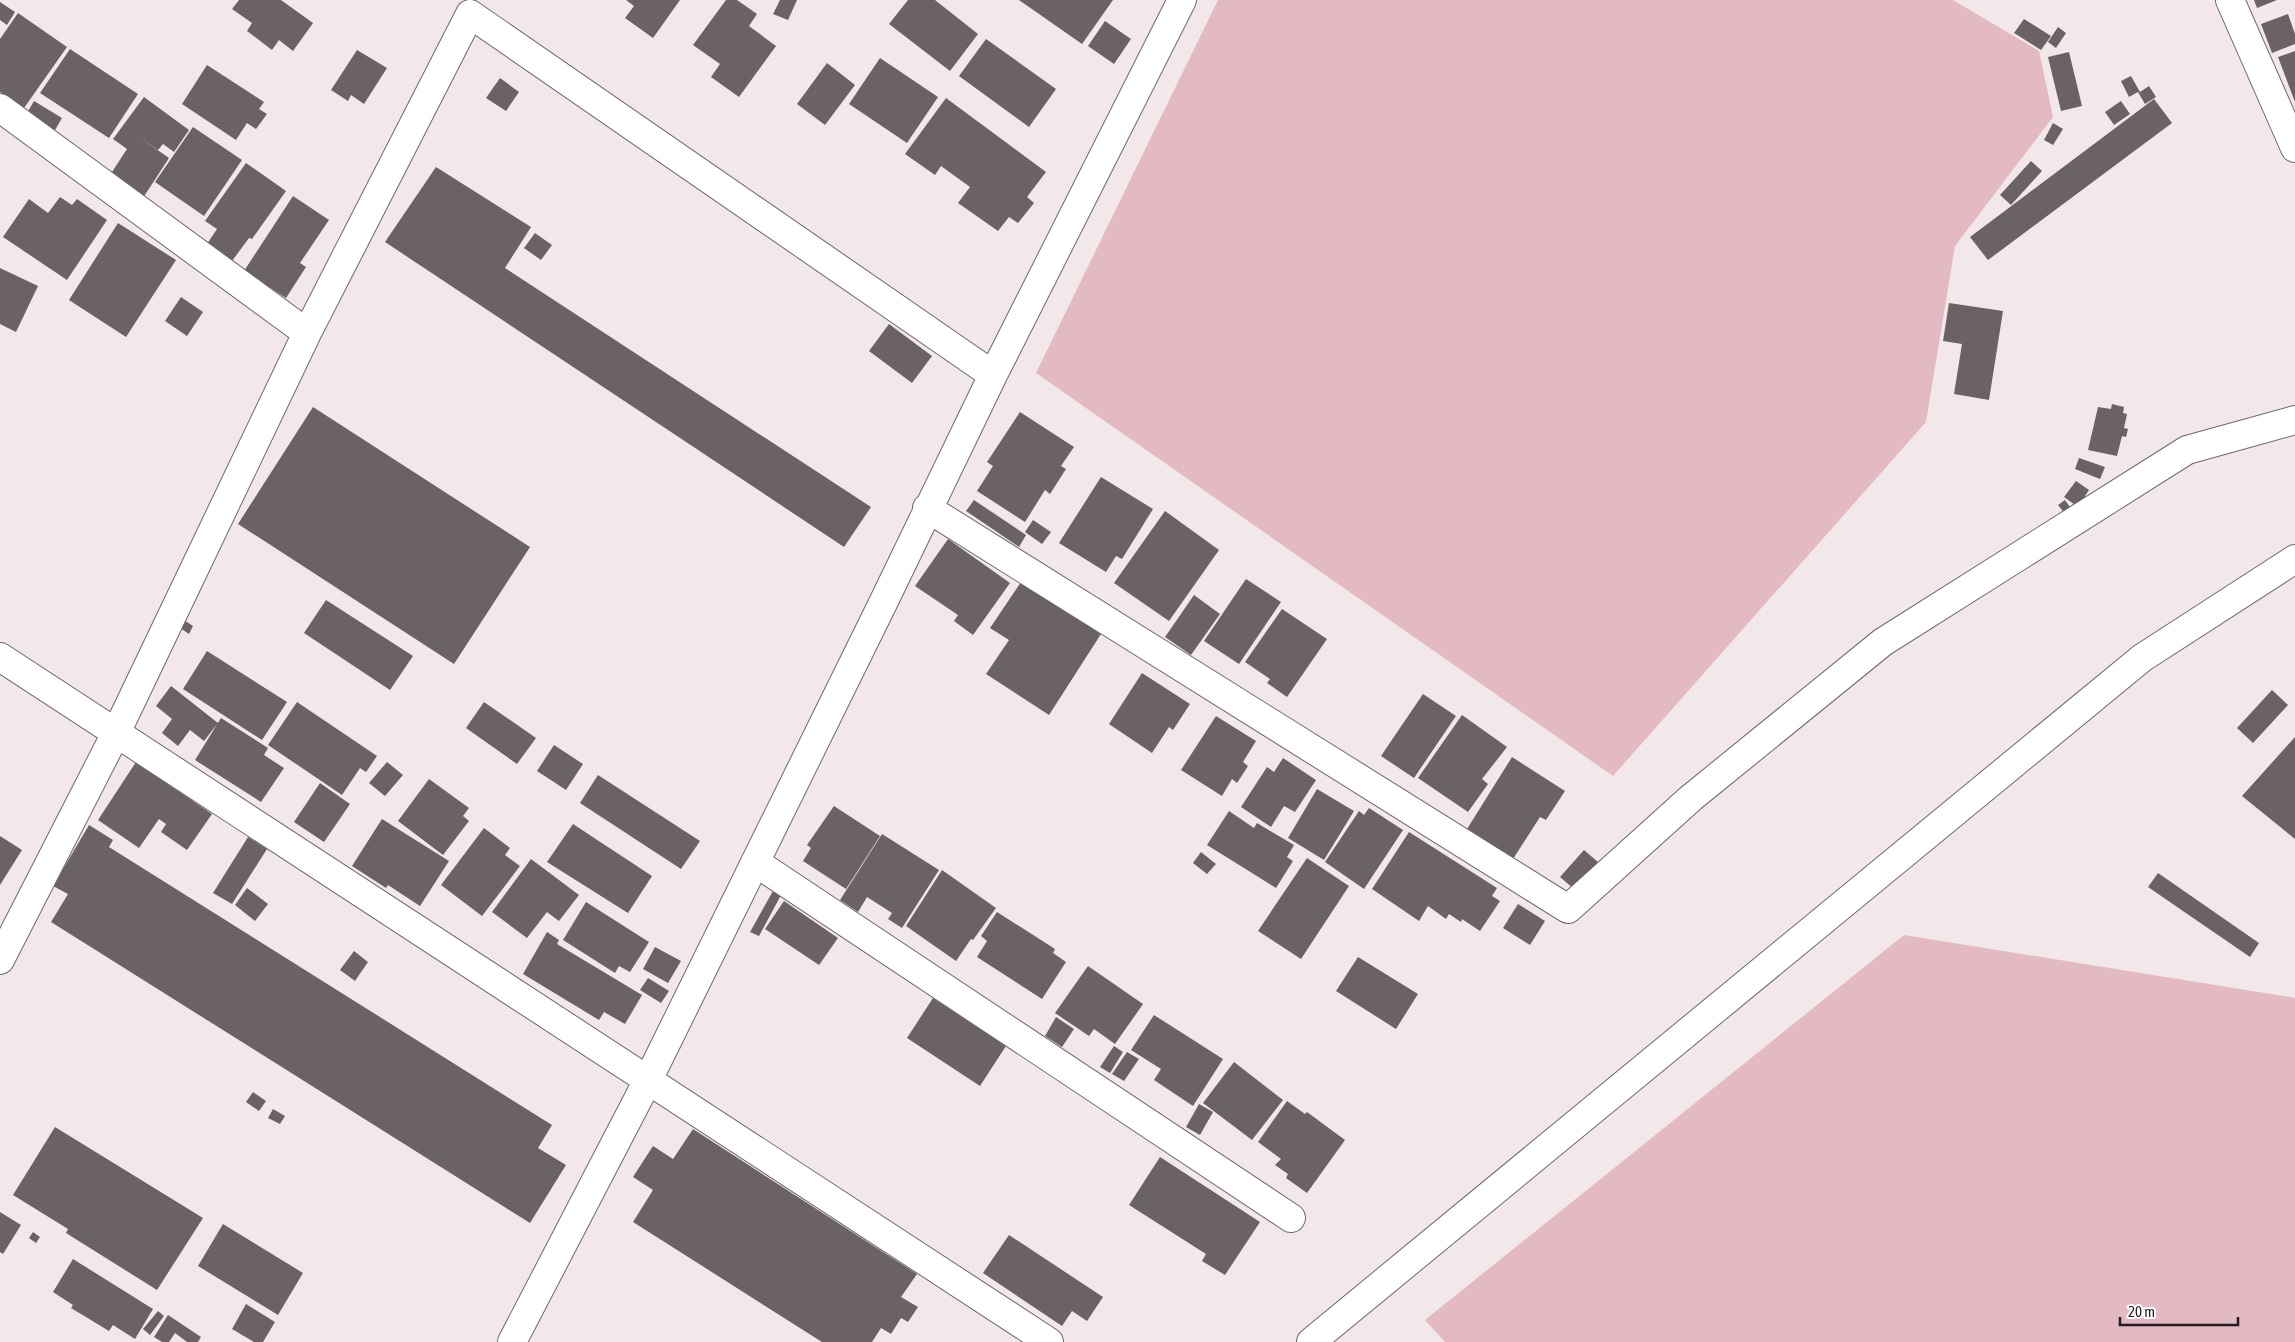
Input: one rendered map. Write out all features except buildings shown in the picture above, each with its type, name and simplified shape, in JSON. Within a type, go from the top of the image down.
[{"type":"street","points":[[512,1342],[648,1080],[884,604],[927,508],[1182,0]]},
{"type":"street","points":[[2230,0],[2295,148]]},
{"type":"street","points":[[0,960],[116,733],[307,333],[473,7],[993,375]]},
{"type":"street","points":[[0,108],[307,333]]},
{"type":"street","points":[[927,508],[1568,909],[1691,798],[1883,642],[2187,450],[2295,420]]},
{"type":"street","points":[[1311,1342],[2142,658],[2295,559]]},
{"type":"street","points":[[0,657],[1049,1342]]},
{"type":"street","points":[[755,862],[1291,1218]]},
{"type":"shaded area","points":[[1218,0],[1953,0],[2039,51],[2053,117],[1955,246],[1926,422],[1613,776],[1036,373]]},
{"type":"shaded area","points":[[1904,935],[2295,998],[2295,1342],[1445,1342],[1425,1320]]}]
